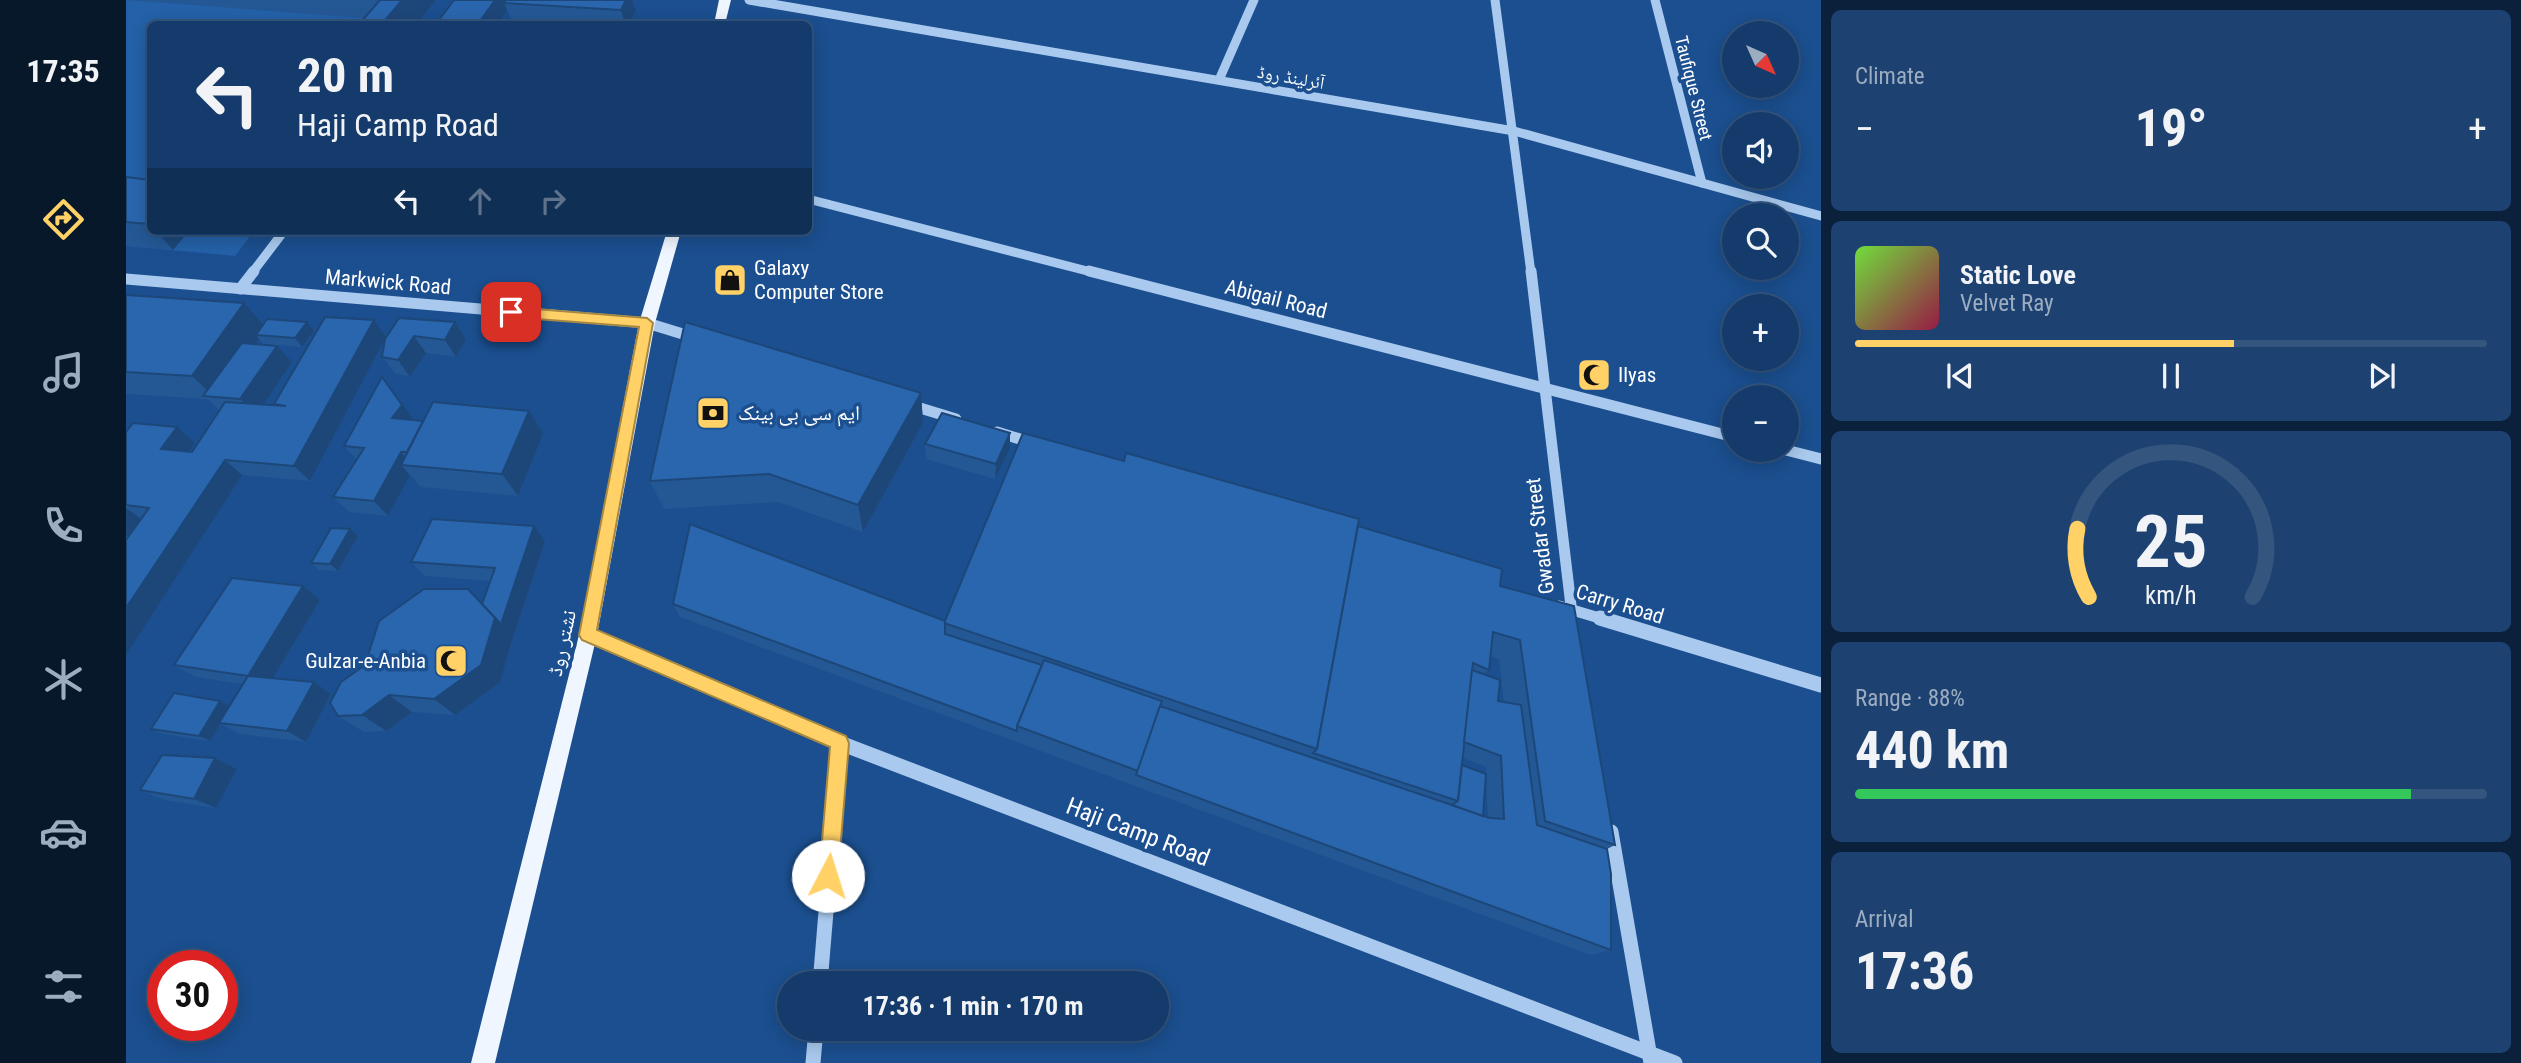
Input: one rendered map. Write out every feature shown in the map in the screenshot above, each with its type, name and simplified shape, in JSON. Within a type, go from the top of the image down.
[{"type":"main road","points":[[721,21],[725,0]]},
{"type":"main road","name":"نشتر روڈ","points":[[482,1063],[588,635],[647,323],[673,235]]},
{"type":"street","name":"آئرلینڈ روڈ","points":[[749,0],[1514,131],[1821,216]]},
{"type":"street","points":[[1219,80],[1254,0]]},
{"type":"street","name":"Gwadar Street","points":[[1495,0],[1514,131],[1574,623]]},
{"type":"street","name":"Taufique Street","points":[[1655,0],[1702,183]]},
{"type":"street","name":"Abigail Road","points":[[812,199],[1722,434]]},
{"type":"street","points":[[240,289],[281,235]]},
{"type":"street","name":"Markwick Road","points":[[126,279],[647,323]]},
{"type":"street","points":[[647,323],[713,344]]},
{"type":"street","points":[[898,401],[964,421]]},
{"type":"street","points":[[990,430],[1043,446]]},
{"type":"street","points":[[1799,453],[1821,459]]},
{"type":"street","name":"Carry Road","points":[[1545,602],[1821,685]]},
{"type":"street","name":"Haji Camp Road","points":[[588,635],[840,743],[1650,1058],[1675,1063]]},
{"type":"street","points":[[821,971],[840,743]]},
{"type":"street","points":[[1609,825],[1650,1058]]},
{"type":"street","points":[[813,1063],[815,1041]]},
{"type":"shaded area","points":[[126,0],[436,0],[419,21],[147,21],[147,235],[251,235],[235,256],[126,246]]},
{"type":"building","points":[[380,0],[402,0],[384,21],[362,21]]},
{"type":"building","points":[[454,0],[495,0],[480,21],[438,21]]},
{"type":"building","points":[[506,0],[626,0],[621,10],[504,3]]},
{"type":"building","points":[[126,177],[147,180],[147,224],[126,222]]},
{"type":"building","points":[[126,295],[244,303],[192,376],[126,372]]},
{"type":"building","points":[[325,317],[374,320],[294,466],[225,460],[126,608],[126,540],[149,508],[126,505],[126,432],[133,423],[177,427],[161,449],[192,452],[225,402],[286,406],[274,404]]},
{"type":"building","points":[[399,318],[455,322],[445,340],[414,336],[398,360],[382,357],[385,339]]},
{"type":"building","points":[[267,319],[307,322],[295,338],[256,335]]},
{"type":"building","points":[[685,322],[921,393],[858,505],[769,474],[650,481]]},
{"type":"building","points":[[242,343],[277,346],[240,399],[203,396]]},
{"type":"building","points":[[382,377],[402,405],[392,418],[423,421],[407,452],[401,452],[374,501],[333,497],[364,448],[344,446]]},
{"type":"building","points":[[433,402],[529,411],[502,474],[401,465]]},
{"type":"building","points":[[942,413],[1010,433],[996,464],[925,444]]},
{"type":"building","points":[[1023,433],[1124,461],[1126,453],[1359,519],[1317,749],[944,623]]},
{"type":"building","points":[[432,519],[534,526],[501,624],[482,604],[495,568],[411,562]]},
{"type":"building","points":[[690,524],[945,621],[945,634],[1042,665],[1017,731],[673,604]]},
{"type":"building","points":[[1358,526],[1502,569],[1500,586],[1574,606],[1615,845],[1545,821],[1520,640],[1493,632],[1489,670],[1473,663],[1458,801],[1313,753],[1317,749]]},
{"type":"building","points":[[331,528],[350,529],[330,564],[311,563]]},
{"type":"building","points":[[232,578],[303,586],[248,676],[174,665]]},
{"type":"building","points":[[424,589],[468,589],[495,618],[481,665],[434,699],[389,695],[362,715],[338,716],[330,703],[341,682],[365,665],[379,621]]},
{"type":"building","points":[[1044,660],[1162,701],[1138,771],[1017,726]]},
{"type":"building","points":[[1472,670],[1500,680],[1498,701],[1521,705],[1537,825],[1607,849],[1611,874],[1611,950],[1136,775],[1160,706],[1490,818],[1504,819],[1501,756],[1464,742]]},
{"type":"building","points":[[248,676],[314,682],[287,731],[219,723]]},
{"type":"building","points":[[174,693],[220,701],[199,736],[151,729]]},
{"type":"building","points":[[162,755],[215,758],[194,799],[140,790]]},
{"type":"building","points":[[1462,765],[1486,774],[1483,816],[1452,805],[1458,801]]},
{"type":"place","name":"Galaxy Computer Store","points":[[730,280]]},
{"type":"place","name":"Ilyas","points":[[1594,375]]},
{"type":"place","name":"ایم سی بی بینک","points":[[713,413]]},
{"type":"place","name":"Gulzar-e-Anbia","points":[[451,661]]},
{"type":"route","points":[[511,312],[647,323],[588,635],[840,743],[828,876]]}]
